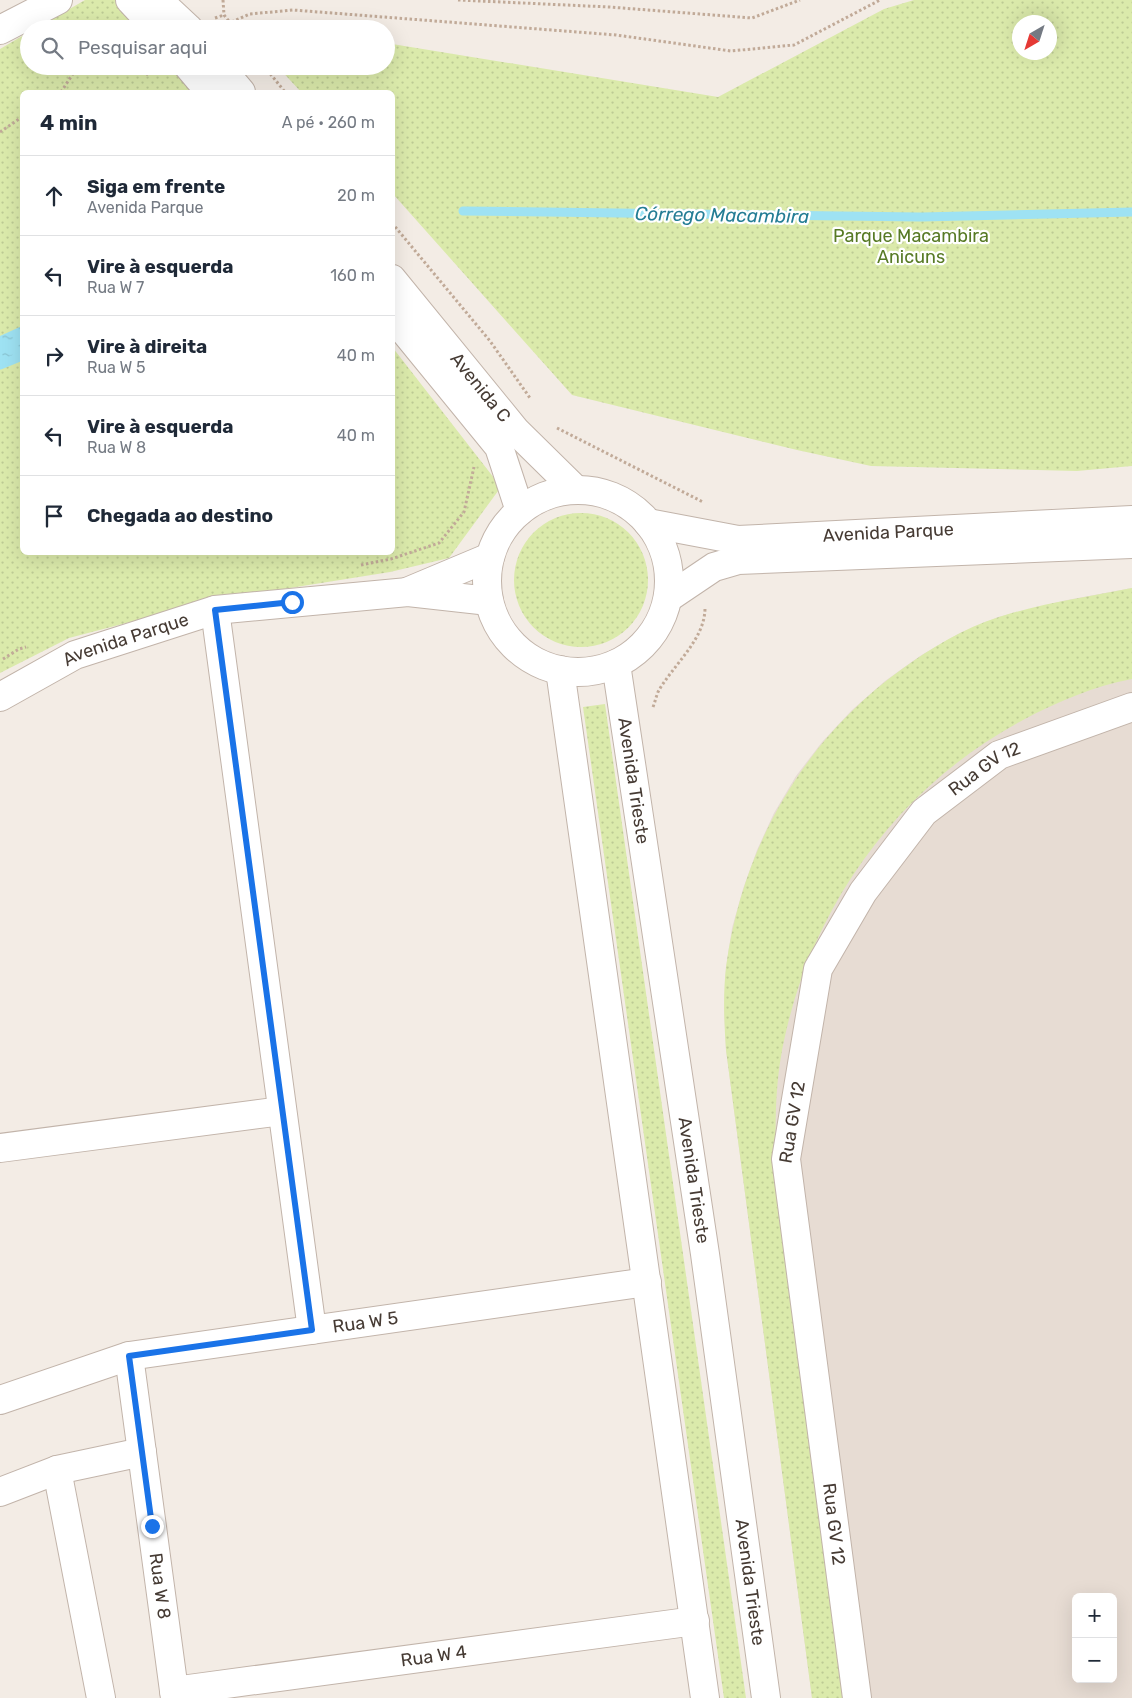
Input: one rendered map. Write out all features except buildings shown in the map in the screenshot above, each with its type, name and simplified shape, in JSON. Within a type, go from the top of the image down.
[{"type":"street","points":[[0,30],[58,0]]},
{"type":"street","points":[[130,0],[149,20]]},
{"type":"street","points":[[158,0],[179,20]]},
{"type":"street","points":[[196,75],[208,90]]},
{"type":"street","points":[[226,75],[238,90]]},
{"type":"street","name":"Avenida C","points":[[395,283],[516,431],[576,490]]},
{"type":"street","name":"Avenida C","points":[[395,320],[499,446],[520,511]]},
{"type":"street","points":[[576,490],[596,492],[616,498],[633,509],[648,523],[659,540],[666,558],[669,577],[668,598],[661,619],[650,637],[635,653],[616,664],[589,672],[550,668],[531,659],[514,646],[501,630],[489,601],[487,579],[493,546],[504,526],[520,511],[546,495],[576,490]]},
{"type":"street","name":"Avenida Parque","points":[[648,523],[738,540],[1132,520]]},
{"type":"street","name":"Avenida Parque","points":[[668,598],[714,567],[738,560],[1132,544]]},
{"type":"street","name":"Avenida Parque","points":[[408,592],[490,557]]},
{"type":"street","name":"Avenida Parque","points":[[0,697],[75,655],[215,610],[408,592],[489,601]]},
{"type":"street","points":[[215,610],[312,1330]]},
{"type":"street","name":"Avenida Trieste","points":[[616,664],[705,1254],[766,1698]]},
{"type":"street","points":[[560,670],[705,1698]]},
{"type":"street","name":"Rua GV 12","points":[[857,1698],[786,1158],[818,969],[863,892],[924,812],[999,754],[1132,707]]},
{"type":"street","points":[[0,1148],[282,1111]]},
{"type":"street","name":"Rua W 5","points":[[0,1400],[129,1356],[647,1282]]},
{"type":"street","name":"Rua W 8","points":[[129,1356],[175,1695]]},
{"type":"street","points":[[0,1492],[57,1470],[142,1452]]},
{"type":"street","points":[[57,1470],[101,1698]]},
{"type":"street","name":"Rua W 4","points":[[175,1695],[695,1621]]},
{"type":"path","points":[[222,0],[224,16],[227,20]]},
{"type":"path","points":[[458,0],[609,6],[752,18],[800,0]]},
{"type":"path","points":[[237,20],[250,14],[293,10],[616,35],[731,51],[794,45],[880,0]]},
{"type":"path","points":[[62,90],[72,75]]},
{"type":"path","points":[[271,75],[283,90]]},
{"type":"path","points":[[0,132],[20,118]]},
{"type":"path","points":[[395,227],[490,341],[532,402]]},
{"type":"path","points":[[548,424],[704,502]]},
{"type":"path","points":[[356,566],[392,559],[439,543],[464,512],[474,465]]},
{"type":"path","points":[[653,707],[657,693],[701,630],[705,618],[706,601]]},
{"type":"path","points":[[0,661],[19,649],[28,646]]},
{"type":"shaded area","points":[[1132,588],[1132,1698],[812,1698],[726,1050],[724,1009],[726,968],[732,928],[757,850],[774,813],[796,776],[822,742],[852,710],[885,681],[920,656],[958,634],[998,617],[1067,600]]},
{"type":"green space","points":[[85,0],[120,0],[135,20],[51,20]]},
{"type":"green space","name":"Parque Macambira Anicuns","points":[[914,0],[1132,0],[1132,466],[1077,471],[871,466],[797,450],[572,395],[395,196],[395,90],[299,90],[285,75],[395,75],[395,44],[718,97],[884,9]]},
{"type":"green space","points":[[20,37],[20,75],[179,75],[190,90],[20,90],[20,555],[395,555],[395,351],[501,487],[449,558],[390,572],[214,600],[69,638],[0,673],[0,49]]},
{"type":"green space","points":[[581,513],[607,518],[618,524],[628,533],[637,543],[643,554],[648,580],[643,606],[637,617],[628,627],[618,636],[607,642],[581,647],[555,642],[544,636],[534,627],[525,617],[519,606],[514,580],[519,554],[525,543],[534,533],[544,524],[555,518]]},
{"type":"green space","points":[[1132,588],[1132,679],[1090,690],[1036,713],[979,747],[938,778],[902,813],[869,852],[841,894],[818,939],[799,986],[785,1036],[779,1068],[776,1164],[846,1698],[812,1698],[726,1050],[724,987],[726,967],[734,923],[746,880],[763,838],[783,799],[807,762],[835,728],[867,697],[902,669],[948,639],[986,622],[1032,608]]},
{"type":"green space","points":[[605,704],[746,1698],[724,1698],[583,707]]},
{"type":"water","points":[[20,327],[20,357],[0,365],[0,336]]},
{"type":"waterway","name":"Córrego Macambira","points":[[463,211],[921,217],[1132,212]]},
{"type":"waterway","name":"Córrego Macambira","points":[[0,365],[20,357]]},
{"type":"route","points":[[152,1526],[129,1356],[312,1330],[215,610],[292,602]]}]
